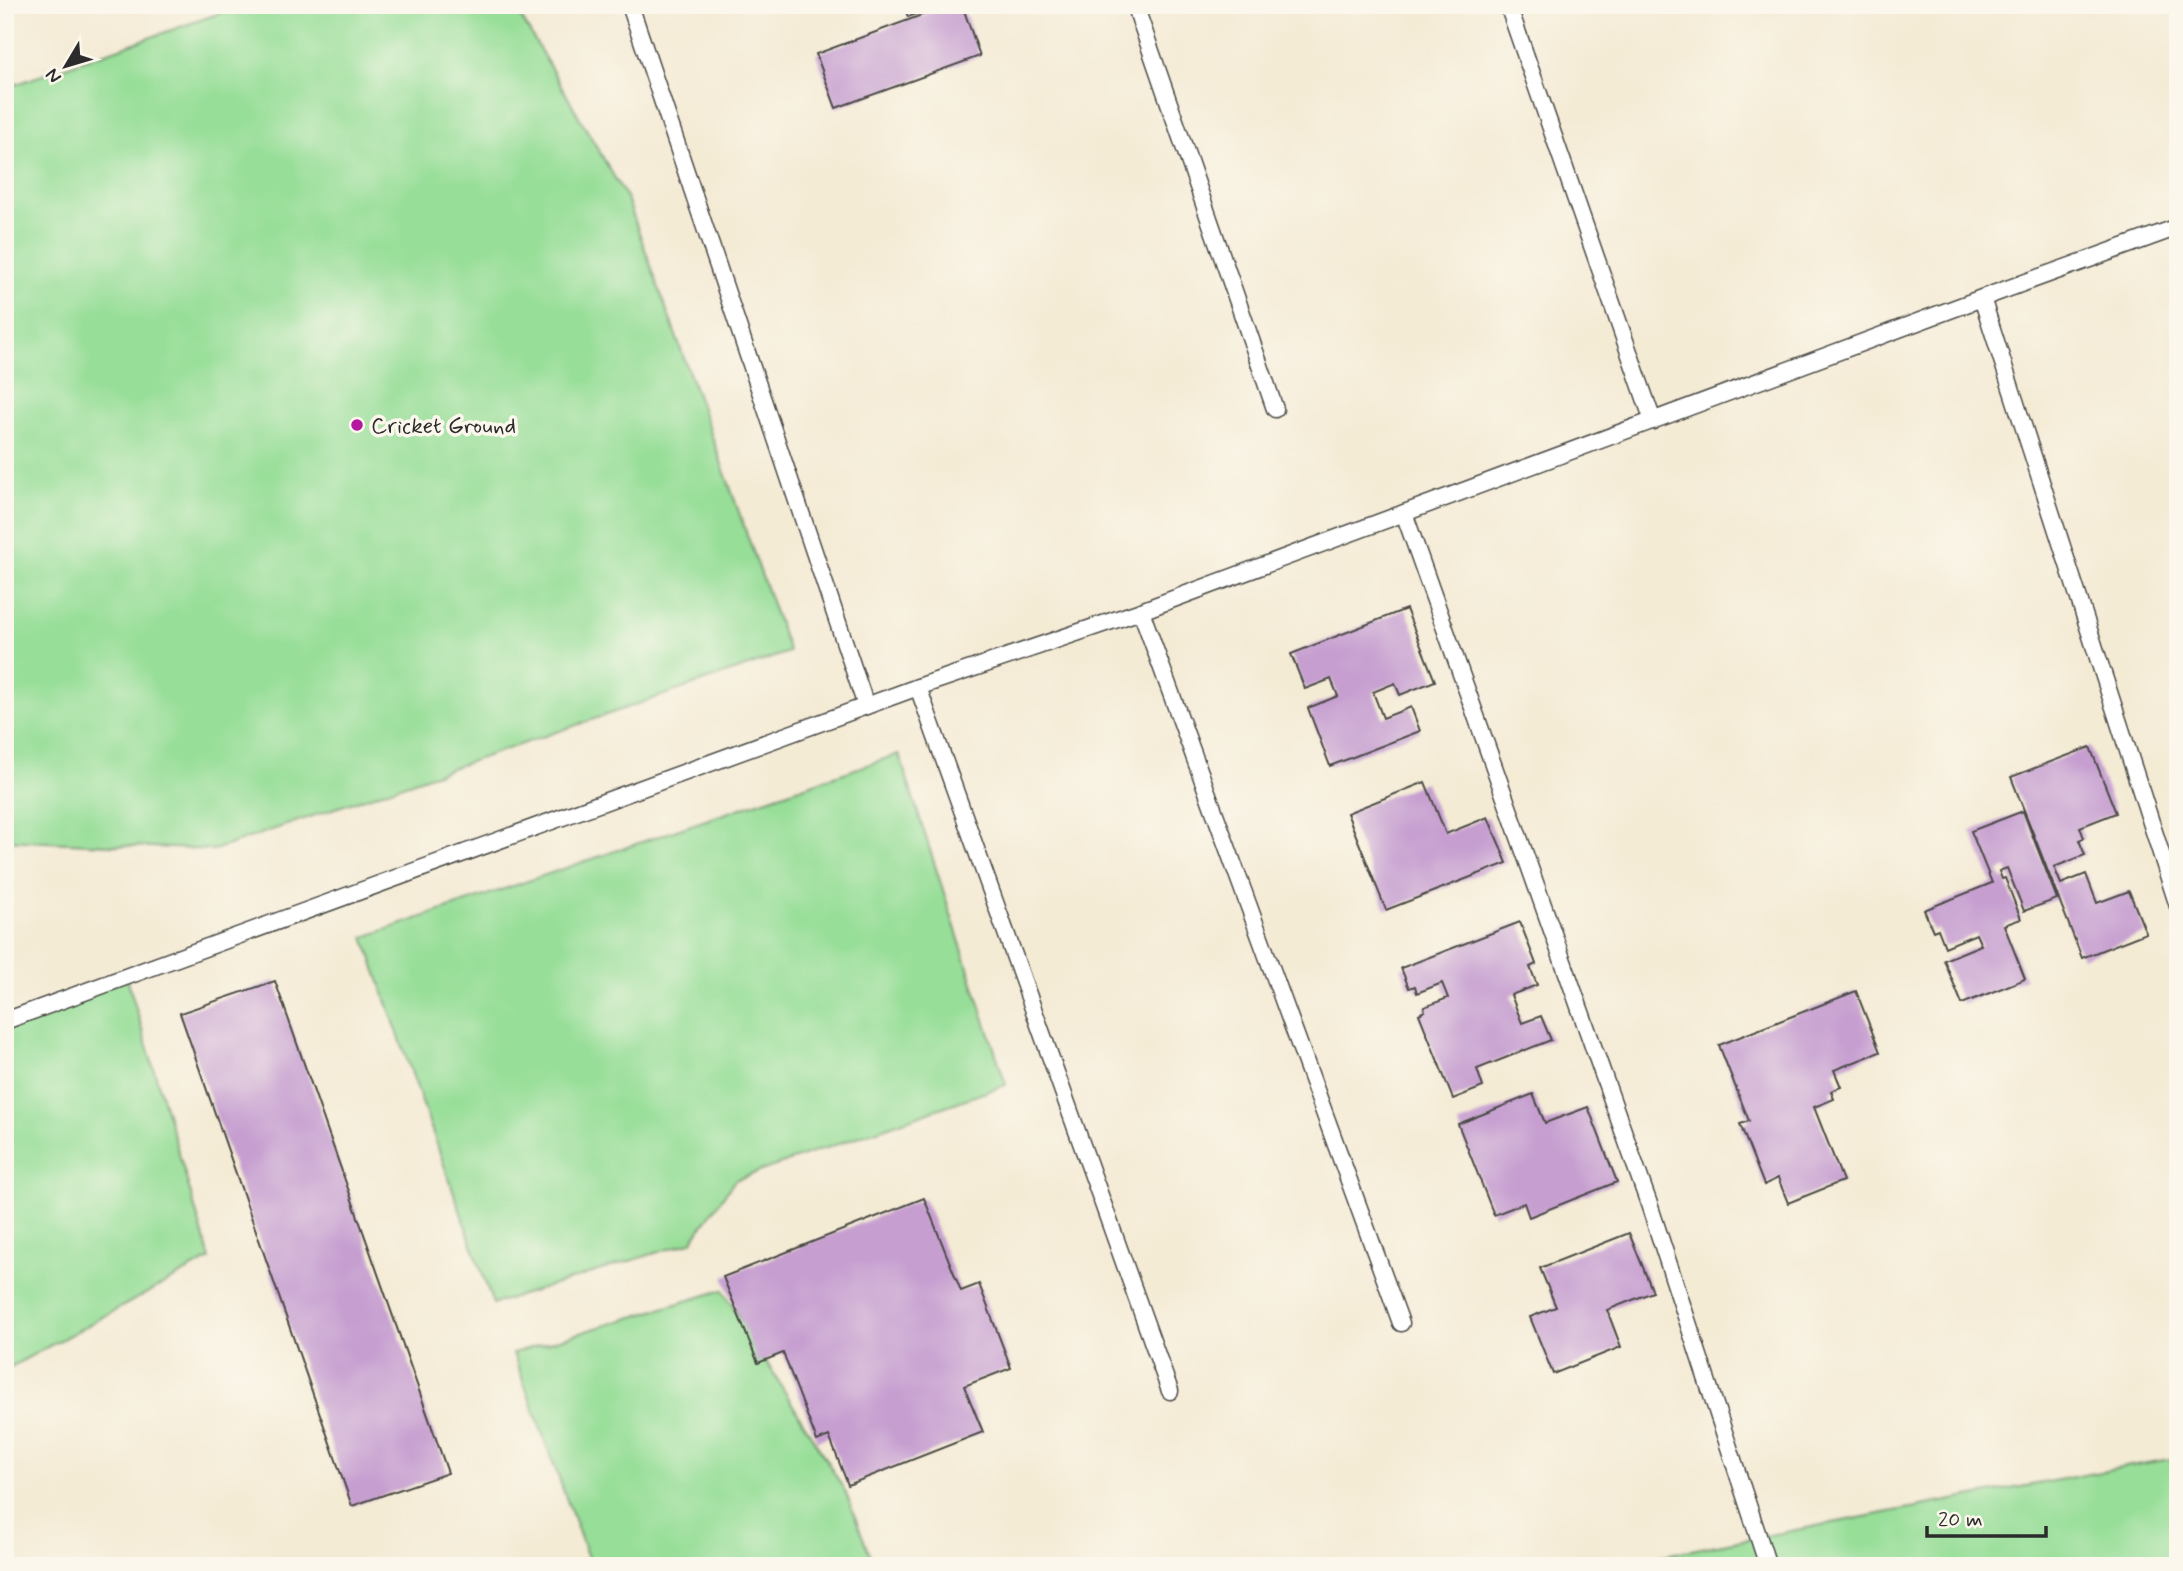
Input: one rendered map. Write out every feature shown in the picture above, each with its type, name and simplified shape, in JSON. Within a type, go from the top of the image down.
[{"type":"lane","points":[[630,5],[866,706]]},
{"type":"lane","points":[[1135,5],[1275,409]]},
{"type":"lane","points":[[1508,5],[1653,421]]},
{"type":"lane","points":[[5,1021],[918,687],[1141,611],[2178,227]]},
{"type":"lane","points":[[1982,298],[2178,906]]},
{"type":"lane","points":[[1404,513],[1650,1204],[1768,1566]]},
{"type":"lane","points":[[1141,611],[1401,1323]]},
{"type":"lane","points":[[918,687],[1170,1391]]},
{"type":"green space","name":"Cricket Ground","points":[[243,5],[514,5],[627,199],[789,652],[214,850],[5,840],[5,88]]},
{"type":"green space","points":[[899,754],[1006,1085],[735,1180],[691,1242],[493,1304],[364,937]]},
{"type":"green space","points":[[127,978],[210,1259],[5,1370],[5,1029]]},
{"type":"green space","points":[[723,1290],[845,1491],[874,1566],[591,1566],[513,1353]]},
{"type":"green space","points":[[2178,1458],[2178,1566],[1607,1566],[2152,1462]]},
{"type":"building","points":[[904,5],[939,5],[939,6],[908,17]]},
{"type":"building","points":[[949,5],[962,5],[980,56],[836,108],[816,54]]},
{"type":"building","points":[[1406,609],[1435,681],[1400,695],[1395,683],[1373,692],[1383,718],[1411,707],[1420,731],[1330,766],[1308,708],[1338,696],[1331,679],[1305,689],[1291,654]]},
{"type":"building","points":[[2090,747],[2116,813],[2080,827],[2084,838],[2079,840],[2085,855],[2054,867],[2061,884],[2086,874],[2097,903],[2129,891],[2146,933],[2082,958],[2011,777]]},
{"type":"building","points":[[1425,782],[1446,834],[1488,817],[1507,863],[1386,910],[1347,813]]},
{"type":"building","points":[[2023,811],[2057,899],[2024,911],[2007,868],[1999,871],[2002,879],[2005,878],[2021,919],[2004,925],[2025,979],[1962,1004],[1944,960],[1981,945],[1976,934],[1945,947],[1938,929],[1933,931],[1924,910],[1992,883],[1971,831]]},
{"type":"building","points":[[1520,922],[1536,964],[1530,967],[1537,985],[1511,995],[1522,1023],[1541,1016],[1551,1040],[1477,1069],[1483,1087],[1453,1099],[1419,1014],[1425,1011],[1424,1007],[1448,998],[1442,983],[1417,993],[1415,986],[1409,988],[1401,968]]},
{"type":"building","points":[[275,981],[448,1473],[352,1506],[180,1013]]},
{"type":"building","points":[[1856,991],[1880,1052],[1834,1070],[1841,1087],[1831,1091],[1834,1099],[1814,1107],[1843,1181],[1788,1203],[1778,1178],[1764,1185],[1740,1124],[1749,1121],[1719,1045]]},
{"type":"building","points":[[1533,1094],[1545,1123],[1588,1107],[1617,1182],[1529,1217],[1524,1203],[1494,1215],[1458,1124]]},
{"type":"building","points":[[924,1198],[961,1291],[979,1284],[1011,1368],[964,1386],[983,1432],[848,1485],[829,1436],[817,1441],[783,1353],[758,1363],[723,1277]]},
{"type":"building","points":[[1629,1233],[1653,1292],[1607,1310],[1621,1347],[1553,1374],[1530,1317],[1556,1307],[1540,1268]]},
{"type":"place","name":"Cricket Ground","points":[[357,425]]}]
